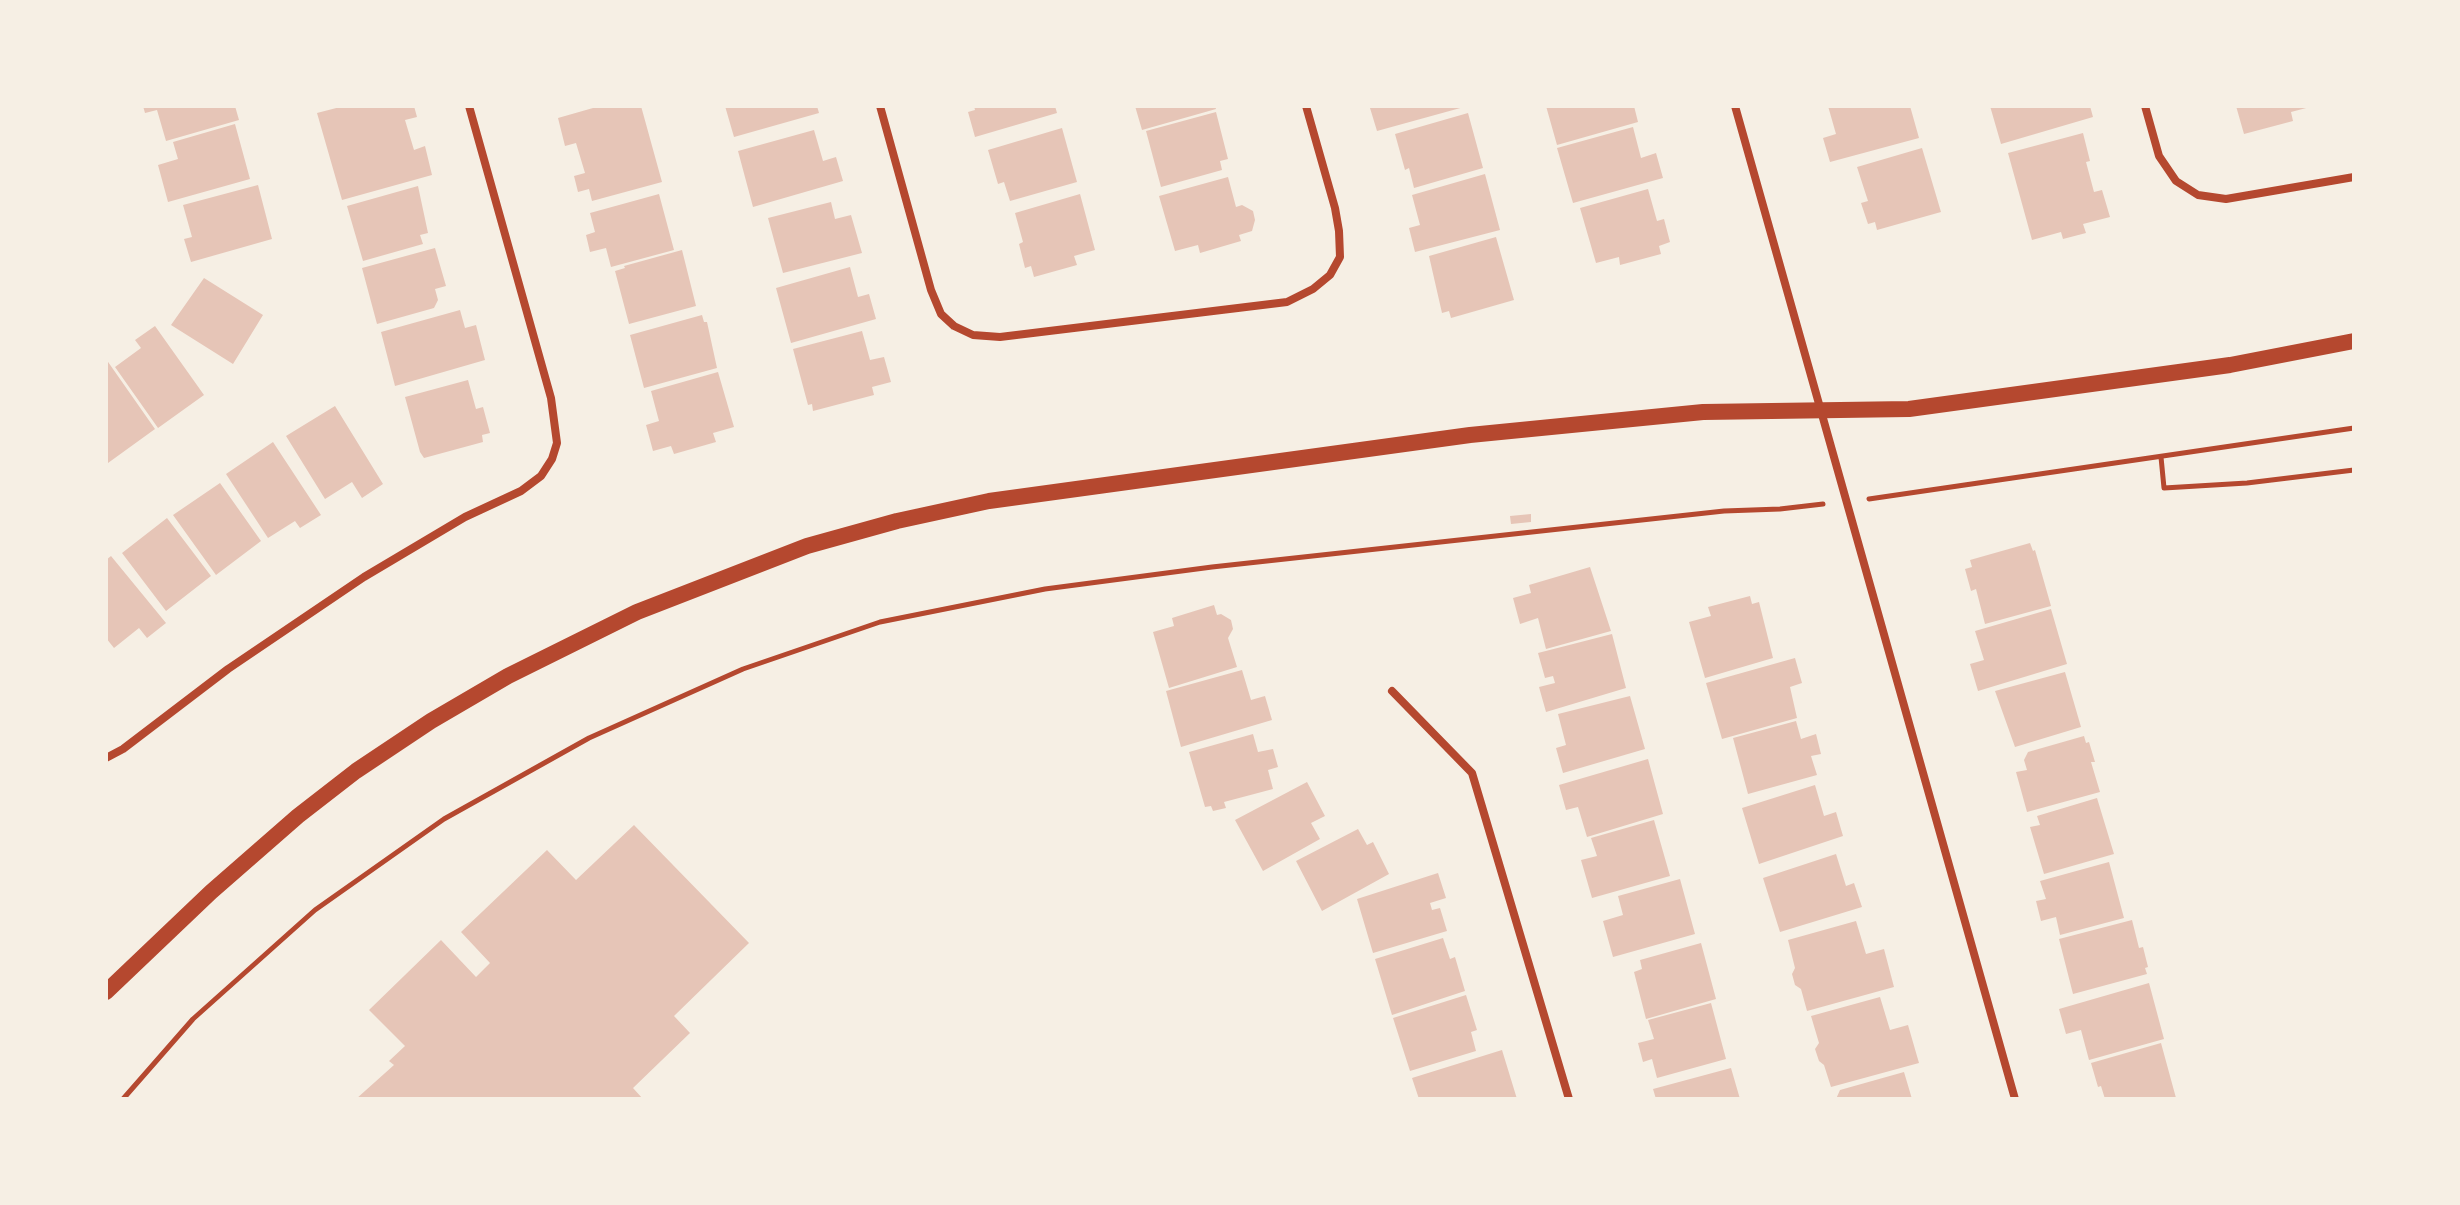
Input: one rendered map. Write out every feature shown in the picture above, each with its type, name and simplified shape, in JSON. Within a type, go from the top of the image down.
[{"type":"main road","points":[[106,992],[211,892],[298,816],[356,771],[431,721],[508,676],[637,612],[807,546],[897,521],[989,501],[1470,435],[1703,412],[1909,409],[2230,365],[2354,341]]},
{"type":"street","points":[[106,758],[123,749],[228,669],[364,577],[465,517],[521,491],[541,476],[552,459],[557,443],[551,398],[469,106]]},
{"type":"street","points":[[880,106],[931,290],[941,314],[954,326],[973,335],[1000,337],[1287,302],[1313,289],[1330,275],[1340,257],[1335,208],[1306,106]]},
{"type":"street","points":[[1735,106],[2015,1099]]},
{"type":"street","points":[[2145,106],[2159,156],[2176,181],[2198,195],[2226,199],[2354,177]]},
{"type":"street","points":[[1392,691],[1472,773],[1569,1099]]},
{"type":"path","points":[[1916,493],[2354,428]]},
{"type":"path","points":[[2161,457],[2164,488],[2247,483],[2354,470]]},
{"type":"path","points":[[123,1099],[193,1019],[315,910],[444,819],[589,738],[743,669],[880,622],[1045,589],[1212,567],[1724,511],[1780,509]]},
{"type":"building","points":[[143,106],[235,106],[239,120],[166,141],[157,110],[145,113]]},
{"type":"building","points":[[344,106],[414,106],[417,117],[405,120],[414,150],[425,146],[432,175],[342,200],[317,113]]},
{"type":"building","points":[[600,106],[641,106],[662,182],[592,201],[589,189],[578,192],[574,176],[585,173],[576,143],[565,146],[558,118]]},
{"type":"building","points":[[725,106],[817,106],[819,113],[734,137]]},
{"type":"building","points":[[974,106],[1055,106],[1057,113],[975,137],[968,112],[975,110]]},
{"type":"building","points":[[1135,106],[1215,106],[1216,109],[1142,130]]},
{"type":"building","points":[[1546,106],[1634,106],[1638,122],[1557,145]]},
{"type":"building","points":[[1828,106],[1910,106],[1919,138],[1830,162],[1823,138],[1836,134]]},
{"type":"building","points":[[1990,106],[2090,106],[2093,117],[2001,144]]},
{"type":"building","points":[[2236,106],[2310,107],[2291,112],[2293,121],[2244,134]]},
{"type":"building","points":[[1464,107],[1377,131],[1370,108]]},
{"type":"building","points":[[1216,112],[1228,159],[1220,161],[1222,170],[1161,187],[1146,131]]},
{"type":"building","points":[[1468,113],[1483,168],[1414,188],[1409,168],[1405,170],[1395,134]]},
{"type":"building","points":[[235,124],[250,179],[168,202],[158,165],[178,159],[173,142]]},
{"type":"building","points":[[1633,127],[1641,158],[1656,153],[1663,178],[1573,203],[1557,148]]},
{"type":"building","points":[[1062,128],[1077,182],[1010,201],[1004,182],[998,184],[988,150]]},
{"type":"building","points":[[814,130],[823,161],[836,157],[843,181],[753,207],[738,151]]},
{"type":"building","points":[[2083,133],[2094,192],[2102,190],[2110,217],[2083,224],[2086,233],[2063,239],[2061,232],[2032,240],[2008,153]]},
{"type":"building","points":[[1922,148],[1941,212],[1877,230],[1875,222],[1868,224],[1861,203],[1868,201],[1857,167]]},
{"type":"building","points":[[1485,174],[1500,230],[1415,252],[1409,228],[1420,225],[1412,195]]},
{"type":"building","points":[[1228,177],[1236,207],[1242,205],[1253,211],[1255,220],[1252,231],[1239,235],[1241,241],[1200,253],[1198,245],[1175,251],[1159,196]]},
{"type":"building","points":[[258,185],[272,239],[191,262],[184,239],[192,237],[183,205]]},
{"type":"building","points":[[418,186],[428,233],[420,235],[423,244],[363,261],[347,206]]},
{"type":"building","points":[[1648,189],[1657,221],[1664,219],[1670,242],[1659,246],[1661,254],[1620,265],[1619,257],[1596,263],[1580,208]]},
{"type":"building","points":[[659,194],[674,250],[611,267],[606,248],[590,252],[586,235],[595,232],[590,213]]},
{"type":"building","points":[[1080,194],[1095,250],[1074,256],[1077,265],[1034,277],[1031,266],[1025,268],[1019,244],[1023,242],[1015,213]]},
{"type":"building","points":[[831,202],[835,219],[851,215],[862,253],[783,273],[768,218]]},
{"type":"building","points":[[1496,237],[1514,300],[1451,318],[1449,311],[1442,313],[1429,256]]},
{"type":"building","points":[[435,248],[446,286],[435,289],[438,300],[434,308],[377,324],[362,268]]},
{"type":"building","points":[[682,250],[696,306],[629,324],[615,271]]},
{"type":"building","points":[[850,267],[858,297],[869,294],[876,319],[791,343],[776,288]]},
{"type":"building","points":[[204,278],[263,315],[233,364],[171,325]]},
{"type":"building","points":[[460,310],[465,328],[476,325],[485,360],[395,386],[381,332]]},
{"type":"building","points":[[702,315],[704,322],[707,322],[717,368],[644,388],[630,335]]},
{"type":"building","points":[[155,326],[204,395],[158,428],[115,367],[141,348],[135,340]]},
{"type":"building","points":[[862,331],[870,360],[884,357],[891,382],[872,387],[874,395],[813,411],[812,404],[808,405],[793,349]]},
{"type":"building","points":[[106,359],[155,429],[108,463],[106,461]]},
{"type":"building","points":[[718,372],[734,427],[713,433],[716,442],[674,454],[671,446],[653,451],[646,425],[659,421],[651,391]]},
{"type":"building","points":[[468,380],[476,409],[483,407],[490,433],[482,435],[483,442],[424,458],[405,397]]},
{"type":"building","points":[[335,406],[383,484],[362,498],[352,482],[325,499],[286,436]]},
{"type":"building","points":[[273,442],[321,515],[300,528],[295,521],[268,538],[226,474]]},
{"type":"building","points":[[220,483],[261,541],[216,575],[173,515]]},
{"type":"building","points":[[1531,514],[1531,522],[1511,524],[1510,516]]},
{"type":"building","points":[[167,518],[211,576],[166,611],[122,553]]},
{"type":"building","points":[[2030,543],[2035,550],[2051,606],[1985,624],[1976,589],[1971,591],[1965,569],[1972,567],[1970,560]]},
{"type":"building","points":[[111,556],[166,623],[147,638],[139,628],[114,648],[106,638],[106,560]]},
{"type":"building","points":[[1590,567],[1611,631],[1546,649],[1538,618],[1520,624],[1513,598],[1531,593],[1529,585]]},
{"type":"building","points":[[1750,596],[1752,604],[1759,602],[1773,658],[1705,678],[1689,622],[1711,616],[1708,607]]},
{"type":"building","points":[[1214,605],[1217,615],[1231,620],[1233,629],[1228,638],[1237,667],[1169,688],[1153,632],[1174,626],[1172,618]]},
{"type":"building","points":[[2051,609],[2067,664],[1978,691],[1970,664],[1984,660],[1975,631]]},
{"type":"building","points":[[1612,634],[1626,688],[1546,712],[1539,687],[1555,683],[1553,676],[1545,678],[1538,653]]},
{"type":"building","points":[[1795,658],[1802,683],[1790,687],[1797,718],[1722,739],[1706,683]]},
{"type":"building","points":[[1242,670],[1251,700],[1265,696],[1272,720],[1181,747],[1166,691]]},
{"type":"building","points":[[2065,672],[2081,727],[2015,747],[1995,691]]},
{"type":"building","points":[[1630,696],[1645,749],[1563,773],[1556,748],[1566,745],[1558,714]]},
{"type":"building","points":[[1796,721],[1801,739],[1816,734],[1821,754],[1811,756],[1817,775],[1748,794],[1733,738]]},
{"type":"building","points":[[1253,734],[1258,752],[1273,749],[1278,767],[1268,770],[1273,789],[1224,802],[1226,808],[1213,811],[1211,806],[1205,807],[1189,752]]},
{"type":"building","points":[[2084,736],[2095,762],[2091,762],[2100,792],[2027,812],[2016,772],[2027,770],[2024,760],[2028,752]]},
{"type":"building","points":[[1648,759],[1663,814],[1587,837],[1578,807],[1566,810],[1559,785]]},
{"type":"building","points":[[1307,782],[1325,816],[1311,823],[1320,839],[1263,871],[1235,820]]},
{"type":"building","points":[[1815,785],[1824,816],[1836,812],[1843,836],[1759,864],[1742,808]]},
{"type":"building","points":[[2097,798],[2114,854],[2044,874],[2030,827],[2040,825],[2037,816]]},
{"type":"building","points":[[1654,820],[1670,876],[1592,898],[1581,860],[1597,856],[1591,838]]},
{"type":"building","points":[[634,825],[749,943],[674,1016],[690,1033],[633,1088],[643,1099],[356,1099],[394,1065],[389,1061],[405,1046],[369,1010],[441,940],[476,977],[490,963],[461,932],[547,850],[576,880]]},
{"type":"building","points":[[1358,829],[1367,845],[1373,842],[1389,874],[1322,911],[1296,861]]},
{"type":"building","points":[[1836,854],[1846,886],[1854,883],[1862,907],[1780,932],[1763,878]]},
{"type":"building","points":[[2109,862],[2124,918],[2060,935],[2056,917],[2041,921],[2036,901],[2046,899],[2040,881]]},
{"type":"building","points":[[1438,873],[1446,898],[1430,903],[1432,910],[1440,908],[1447,931],[1373,953],[1357,899]]},
{"type":"building","points":[[1680,879],[1695,934],[1613,957],[1603,921],[1623,915],[1618,896]]},
{"type":"building","points":[[2132,920],[2139,948],[2143,947],[2147,974],[2073,994],[2059,939]]},
{"type":"building","points":[[1856,921],[1866,954],[1884,949],[1894,987],[1807,1011],[1801,989],[1795,985],[1792,974],[1795,968],[1788,940]]},
{"type":"building","points":[[1443,938],[1450,959],[1455,957],[1465,991],[1392,1015],[1375,959]]},
{"type":"building","points":[[1701,943],[1716,999],[1646,1019],[1634,972],[1642,969],[1640,960]]},
{"type":"building","points":[[2149,983],[2164,1039],[2089,1060],[2081,1030],[2066,1034],[2059,1009]]},
{"type":"building","points":[[1466,995],[1477,1030],[1471,1032],[1476,1051],[1410,1071],[1393,1018]]},
{"type":"building","points":[[1880,997],[1890,1030],[1908,1025],[1919,1063],[1831,1087],[1815,1049],[1819,1043],[1811,1016]]},
{"type":"building","points":[[1711,1003],[1726,1059],[1657,1078],[1652,1059],[1643,1062],[1638,1043],[1654,1039],[1648,1020]]},
{"type":"building","points":[[2161,1043],[2176,1098],[2105,1099],[2091,1063]]},
{"type":"building","points":[[1502,1050],[1517,1099],[1419,1099],[1412,1078]]},
{"type":"building","points":[[1731,1068],[1740,1099],[1656,1099],[1653,1089]]},
{"type":"building","points":[[1904,1072],[1912,1099],[1836,1099],[1840,1090]]}]
